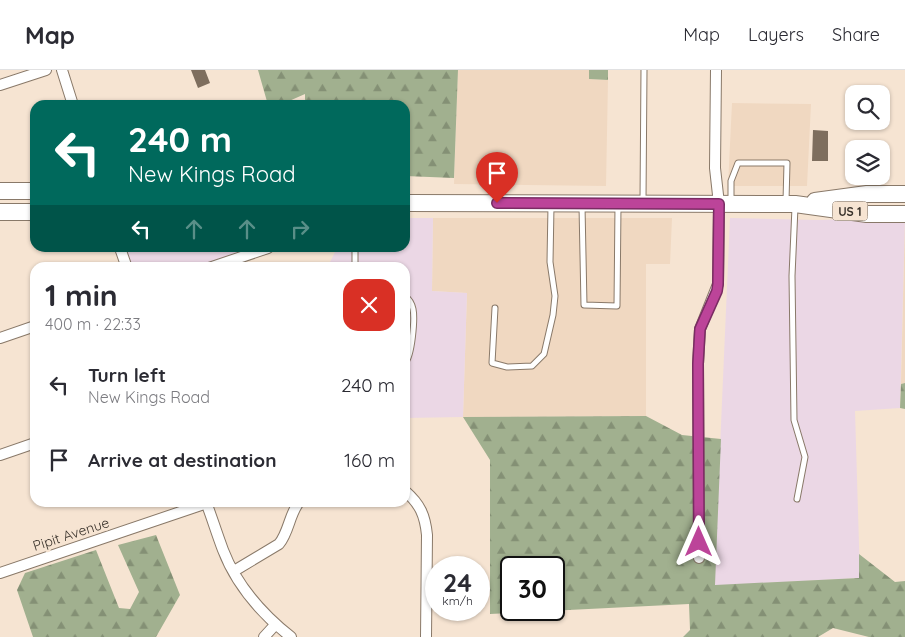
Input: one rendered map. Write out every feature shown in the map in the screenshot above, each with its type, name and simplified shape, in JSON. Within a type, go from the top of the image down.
[{"type":"highway","points":[[0,191],[30,191]]},
{"type":"highway","name":"US 1","points":[[410,202],[791,204],[867,194],[905,194]]},
{"type":"highway","name":"US 1","points":[[791,204],[867,214],[905,214]]},
{"type":"highway","points":[[0,212],[30,212]]},
{"type":"street","points":[[0,85],[46,70]]},
{"type":"street","points":[[62,70],[71,100]]},
{"type":"street","points":[[699,558],[699,336],[700,329],[717,291],[725,204],[715,168],[716,70]]},
{"type":"street","points":[[227,262],[256,252]]},
{"type":"street","points":[[0,338],[30,328]]},
{"type":"street","points":[[0,455],[30,445]]},
{"type":"street","points":[[410,495],[415,499],[426,524],[426,637]]},
{"type":"street","name":"Pipit Avenue","points":[[0,572],[194,507]]},
{"type":"street","points":[[207,507],[223,551],[246,592],[275,625],[291,637]]},
{"type":"street","points":[[234,571],[279,544],[284,539],[291,516],[296,507]]},
{"type":"street","points":[[264,637],[275,625]]},
{"type":"lane","points":[[643,203],[644,70]]},
{"type":"lane","points":[[725,204],[738,163],[787,163],[791,204],[794,420],[805,457],[797,499]]},
{"type":"lane","points":[[495,308],[492,363],[506,367],[532,366],[544,354],[554,315],[555,296],[550,262],[552,203]]},
{"type":"lane","points":[[582,203],[584,305],[617,306],[618,203]]},
{"type":"lane","points":[[410,301],[414,310],[410,354]]},
{"type":"shaded area","points":[[458,70],[589,70],[589,79],[608,80],[606,186],[454,184]]},
{"type":"shaded area","points":[[732,103],[811,104],[807,186],[728,186]]},
{"type":"shaded area","points":[[410,218],[433,218],[432,291],[467,293],[463,417],[410,418],[410,262],[330,262],[335,252],[410,252]]},
{"type":"shaded area","points":[[433,218],[672,218],[670,264],[646,264],[646,416],[463,417],[467,293],[432,291]]},
{"type":"shaded area","points":[[730,218],[818,220],[905,218],[900,408],[855,411],[860,578],[714,586]]},
{"type":"shaded area","points":[[905,218],[905,383],[901,384]]},
{"type":"shaded area","points":[[126,252],[245,252],[215,262],[130,262]]},
{"type":"green space","points":[[258,70],[458,70],[454,178],[410,176],[410,100],[305,100],[305,94],[291,100],[267,100]]},
{"type":"green space","points":[[589,70],[608,70],[608,80],[589,79]]},
{"type":"green space","points":[[905,383],[905,409],[900,408],[901,384]]},
{"type":"green space","points":[[646,416],[682,435],[721,439],[715,585],[859,578],[859,554],[895,582],[905,581],[905,637],[869,637],[833,628],[818,637],[683,637],[690,630],[689,604],[565,610],[565,556],[500,556],[500,613],[490,614],[490,460],[463,417]]},
{"type":"green space","points":[[156,535],[180,595],[156,637],[33,637],[17,590],[25,573],[96,550],[119,608],[130,609],[139,592],[118,545]]},
{"type":"building","points":[[191,70],[205,70],[210,83],[198,88]]},
{"type":"building","points":[[813,130],[828,131],[828,161],[812,161]]},
{"type":"route","points":[[497,203],[719,204],[717,291],[700,329],[699,336],[699,542]]}]
